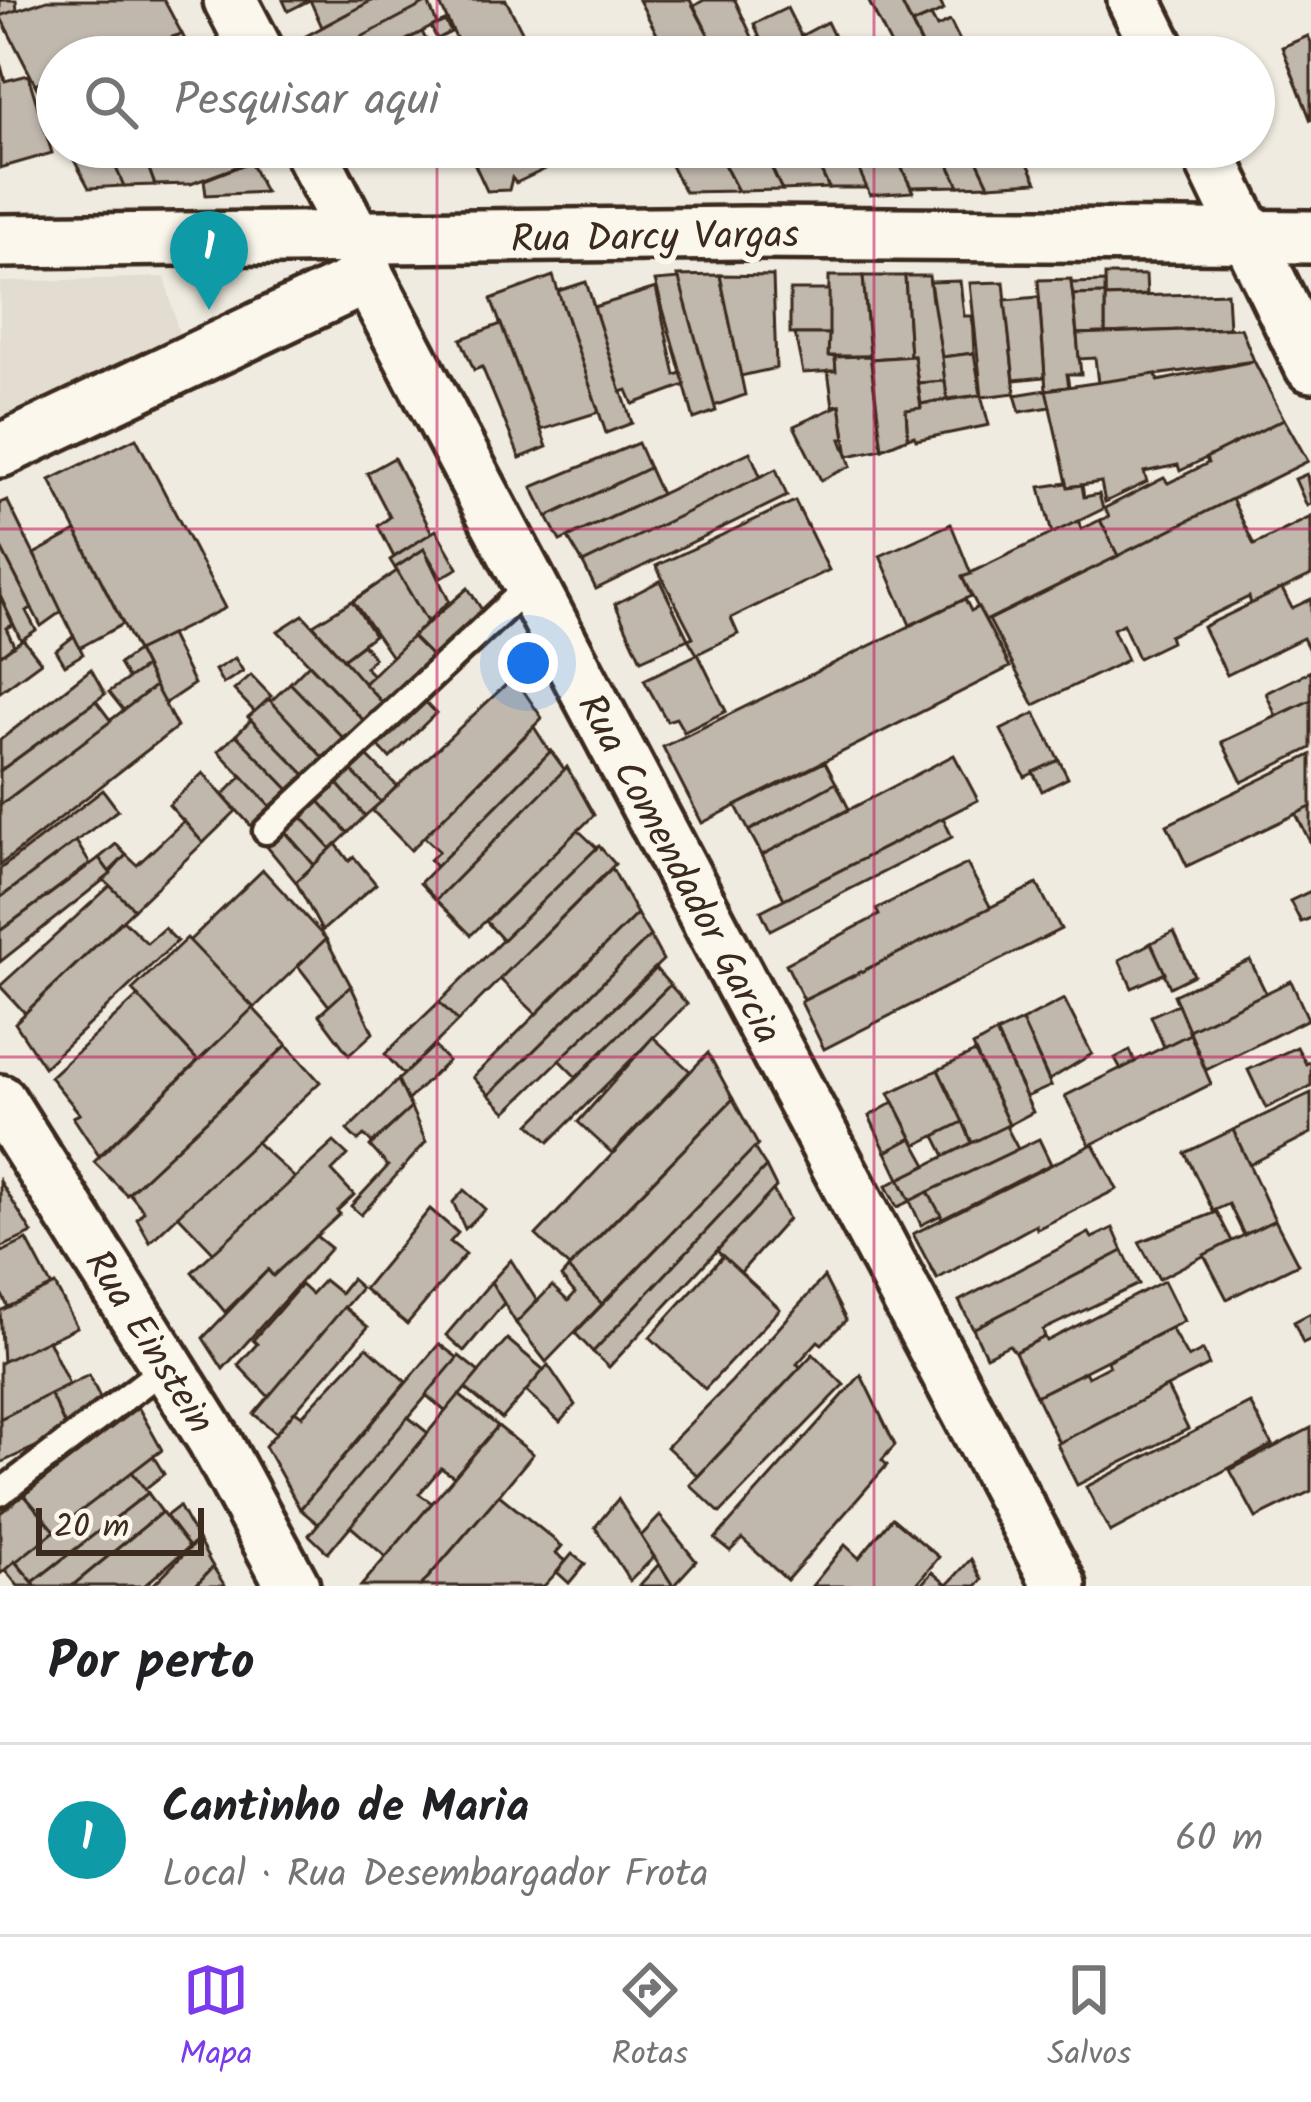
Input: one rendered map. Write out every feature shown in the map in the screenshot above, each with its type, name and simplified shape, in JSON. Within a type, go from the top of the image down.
[{"type":"street","points":[[230,0],[249,36]]},
{"type":"street","points":[[1134,0],[1152,36]]},
{"type":"street","name":"Rua Comendador Garcia","points":[[318,168],[531,584],[1060,1586]]},
{"type":"street","points":[[1215,168],[1311,366]]},
{"type":"street","name":"Rua Darcy Vargas","points":[[0,241],[362,258],[748,232],[1311,237]]},
{"type":"street","points":[[0,452],[362,258]]},
{"type":"street","name":"Rua Einstein","points":[[0,1101],[214,1440],[293,1586]]},
{"type":"lane","points":[[266,831],[531,584]]},
{"type":"lane","points":[[0,1493],[168,1366]]},
{"type":"shaded area","points":[[165,277],[181,342],[0,423],[0,282]]},
{"type":"building","points":[[0,0],[16,0],[17,10],[0,16]]},
{"type":"building","points":[[47,0],[164,0],[182,34],[36,36],[35,84],[0,16]]},
{"type":"building","points":[[283,0],[310,0],[288,11]]},
{"type":"building","points":[[310,0],[373,0],[322,27]]},
{"type":"building","points":[[373,0],[433,0],[364,36],[306,36]]},
{"type":"building","points":[[438,0],[506,0],[524,36],[455,36]]},
{"type":"building","points":[[639,0],[690,0],[709,36],[658,36]]},
{"type":"building","points":[[704,0],[735,0],[752,36],[709,36],[694,6]]},
{"type":"building","points":[[868,0],[900,0],[917,36],[886,36]]},
{"type":"building","points":[[900,0],[939,0],[944,10],[912,24]]},
{"type":"building","points":[[428,2],[437,24],[414,36],[364,36]]},
{"type":"building","points":[[787,8],[800,36],[759,36],[754,24]]},
{"type":"building","points":[[931,16],[937,27],[950,21],[958,36],[918,36],[912,24]]},
{"type":"building","points":[[445,21],[451,32],[436,36],[431,27]]},
{"type":"building","points":[[827,22],[834,36],[801,36]]},
{"type":"building","points":[[1308,36],[1311,42],[1311,121],[1282,47]]},
{"type":"building","points":[[0,62],[5,81],[28,75],[36,101],[36,158],[0,168]]},
{"type":"building","points":[[78,168],[116,168],[124,186],[89,188]]},
{"type":"building","points":[[116,168],[149,168],[155,185],[124,186]]},
{"type":"building","points":[[149,168],[234,168],[191,184],[155,185]]},
{"type":"building","points":[[235,168],[253,168],[265,192],[206,195],[204,180]]},
{"type":"building","points":[[476,168],[548,168],[516,183],[512,178],[509,190],[487,191]]},
{"type":"building","points":[[672,168],[726,168],[738,191],[685,192]]},
{"type":"building","points":[[726,168],[772,168],[782,190],[738,191]]},
{"type":"building","points":[[772,168],[820,168],[829,188],[782,190]]},
{"type":"building","points":[[820,168],[859,168],[868,188],[829,188]]},
{"type":"building","points":[[858,168],[902,168],[913,192],[870,195]]},
{"type":"building","points":[[902,168],[951,168],[959,186],[911,187]]},
{"type":"building","points":[[951,168],[981,168],[989,185],[959,186]]},
{"type":"building","points":[[981,168],[1030,168],[1037,182],[989,185]]},
{"type":"building","points":[[720,275],[745,395],[714,406],[677,276]]},
{"type":"building","points":[[720,275],[773,276],[776,368],[741,376]]},
{"type":"building","points":[[1105,275],[1146,275],[1147,295],[1105,297]]},
{"type":"building","points":[[553,276],[599,412],[541,430],[491,299]]},
{"type":"building","points":[[829,276],[863,276],[870,356],[828,356]]},
{"type":"building","points":[[863,276],[905,276],[910,356],[871,359]]},
{"type":"building","points":[[905,276],[929,276],[945,381],[918,383],[914,356],[910,356]]},
{"type":"building","points":[[679,279],[716,411],[694,419],[655,281]]},
{"type":"building","points":[[1071,279],[1081,374],[1067,374],[1069,387],[1046,390],[1038,280]]},
{"type":"building","points":[[960,281],[964,316],[972,316],[974,353],[942,357],[930,282]]},
{"type":"building","points":[[586,282],[632,423],[606,433],[558,291]]},
{"type":"building","points":[[1004,282],[1015,393],[982,397],[970,283]]},
{"type":"building","points":[[1105,282],[1105,294],[1073,295],[1071,283]]},
{"type":"building","points":[[656,288],[675,375],[681,373],[685,385],[633,404],[627,390],[621,392],[594,307]]},
{"type":"building","points":[[790,290],[829,290],[829,334],[790,334]]},
{"type":"building","points":[[1227,293],[1229,328],[1105,333],[1105,297]]},
{"type":"building","points":[[1105,294],[1105,333],[1077,334],[1073,295]]},
{"type":"building","points":[[1039,297],[1045,377],[1014,380],[1005,300]]},
{"type":"building","points":[[501,324],[547,447],[520,458],[482,367],[474,370],[461,339]]},
{"type":"building","points":[[1241,328],[1254,361],[1098,383],[1095,358],[1079,359],[1077,334]]},
{"type":"building","points":[[795,334],[829,334],[828,356],[835,357],[836,371],[803,373]]},
{"type":"building","points":[[974,353],[981,395],[947,399],[942,357]]},
{"type":"building","points":[[870,356],[882,449],[848,456],[840,405],[833,406],[828,371],[836,371],[835,357]]},
{"type":"building","points":[[914,356],[921,408],[906,410],[908,438],[882,449],[871,359]]},
{"type":"building","points":[[1254,361],[1284,419],[1180,471],[1178,465],[1144,472],[1147,482],[1105,502],[1101,482],[1068,487],[1046,390],[1156,374],[1158,381]]},
{"type":"building","points":[[945,381],[947,399],[921,404],[918,383]]},
{"type":"building","points":[[1046,390],[1050,407],[1020,412],[1015,395]]},
{"type":"building","points":[[981,395],[989,425],[908,438],[906,410]]},
{"type":"building","points":[[840,405],[845,439],[841,439],[851,466],[821,480],[794,426]]},
{"type":"building","points":[[1284,419],[1308,461],[1118,556],[1100,520],[1109,517],[1105,508],[1164,478],[1168,483]]},
{"type":"building","points":[[136,438],[225,608],[137,651],[50,480]]},
{"type":"building","points":[[638,443],[649,468],[547,517],[532,487]]},
{"type":"building","points":[[750,452],[761,478],[583,563],[568,538]]},
{"type":"building","points":[[394,458],[432,533],[394,557],[378,526],[390,517],[367,473]]},
{"type":"building","points":[[649,468],[661,494],[560,541],[547,517]]},
{"type":"building","points":[[776,469],[787,496],[596,589],[583,563]]},
{"type":"building","points":[[1307,474],[1311,504],[1307,506],[1295,479]]},
{"type":"building","points":[[1067,483],[1068,487],[1082,485],[1084,497],[1099,494],[1103,509],[1052,534],[1040,487]]},
{"type":"building","points":[[1232,499],[1254,545],[1311,517],[1311,575],[1251,604],[1249,597],[1169,636],[1171,642],[1138,658],[1123,624],[1113,629],[1127,660],[1034,705],[989,620]]},
{"type":"building","points":[[7,500],[62,611],[41,626],[0,546],[0,503]]},
{"type":"building","points":[[795,501],[829,570],[731,618],[738,634],[697,654],[656,566]]},
{"type":"building","points":[[1100,520],[1118,556],[985,621],[962,577],[1078,521],[1082,529]]},
{"type":"building","points":[[951,524],[971,574],[962,577],[971,596],[910,625],[880,556]]},
{"type":"building","points":[[436,530],[458,568],[441,578],[424,549],[395,568],[390,560]]},
{"type":"building","points":[[76,531],[123,624],[79,648],[34,554]]},
{"type":"building","points":[[0,546],[32,608],[26,611],[36,630],[21,640],[0,596]]},
{"type":"building","points":[[424,549],[449,601],[427,622],[395,568]]},
{"type":"building","points":[[397,571],[427,622],[392,657],[353,601]]},
{"type":"building","points":[[660,581],[688,639],[641,660],[615,604]]},
{"type":"building","points":[[468,588],[482,610],[432,657],[412,637]]},
{"type":"building","points":[[1282,589],[1292,608],[1311,599],[1311,654],[1303,638],[1227,675],[1203,627]]},
{"type":"building","points":[[0,596],[13,625],[6,628],[14,645],[0,656]]},
{"type":"building","points":[[965,599],[971,611],[978,607],[1010,667],[702,823],[663,747]]},
{"type":"building","points":[[352,601],[374,635],[343,659],[313,625]]},
{"type":"building","points":[[303,615],[383,703],[365,722],[278,631]]},
{"type":"building","points":[[170,635],[194,684],[164,704],[137,651]]},
{"type":"building","points":[[74,636],[83,654],[65,665],[56,650]]},
{"type":"building","points":[[412,637],[432,657],[383,703],[364,683]]},
{"type":"building","points":[[23,639],[41,662],[0,692],[0,656]]},
{"type":"building","points":[[363,644],[374,658],[365,667],[373,675],[364,683],[343,659]]},
{"type":"building","points":[[137,651],[145,667],[128,679],[119,664]]},
{"type":"building","points":[[698,654],[726,711],[684,732],[676,718],[667,721],[644,680]]},
{"type":"building","points":[[235,658],[243,671],[223,684],[215,670]]},
{"type":"building","points":[[309,664],[365,722],[345,740],[290,683]]},
{"type":"building","points":[[145,667],[155,686],[124,711],[109,692]]},
{"type":"building","points":[[91,669],[105,694],[0,771],[0,740]]},
{"type":"building","points":[[1311,671],[1311,700],[1276,716],[1266,693]]},
{"type":"building","points":[[251,675],[271,696],[255,712],[234,690]]},
{"type":"building","points":[[514,677],[542,718],[411,850],[372,810]]},
{"type":"building","points":[[290,683],[345,740],[325,760],[270,702]]},
{"type":"building","points":[[155,686],[177,727],[0,865],[0,805]]},
{"type":"building","points":[[420,696],[436,713],[390,758],[373,740]]},
{"type":"building","points":[[269,699],[325,760],[307,777],[248,717]]},
{"type":"building","points":[[1311,700],[1311,748],[1242,782],[1222,742]]},
{"type":"building","points":[[96,701],[111,721],[0,805],[0,771]]},
{"type":"building","points":[[1035,713],[1059,760],[1025,777],[1001,730]]},
{"type":"building","points":[[251,720],[307,777],[291,792],[236,735]]},
{"type":"building","points":[[534,727],[550,752],[436,867],[430,860],[439,851],[424,837]]},
{"type":"building","points":[[236,735],[291,792],[273,809],[218,751]]},
{"type":"building","points":[[362,751],[397,786],[381,802],[346,765]]},
{"type":"building","points":[[551,751],[565,770],[436,900],[420,883]]},
{"type":"building","points":[[954,755],[978,800],[784,899],[762,855]]},
{"type":"building","points":[[1311,755],[1311,807],[1187,866],[1167,825]]},
{"type":"building","points":[[1059,760],[1068,778],[1042,791],[1033,772]]},
{"type":"building","points":[[825,762],[836,783],[749,831],[736,806]]},
{"type":"building","points":[[346,765],[381,802],[365,816],[332,778]]},
{"type":"building","points":[[567,767],[594,815],[471,935],[436,900]]},
{"type":"building","points":[[203,773],[236,811],[203,843],[169,805]]},
{"type":"building","points":[[242,776],[273,809],[253,828],[223,795]]},
{"type":"building","points":[[332,778],[365,816],[348,833],[314,796]]},
{"type":"building","points":[[836,783],[849,809],[762,855],[749,831]]},
{"type":"building","points":[[103,790],[118,810],[0,898],[0,869]]},
{"type":"building","points":[[314,796],[348,833],[331,849],[297,812]]},
{"type":"building","points":[[1311,807],[1311,844],[1296,814]]},
{"type":"building","points":[[297,812],[331,849],[314,865],[281,827]]},
{"type":"building","points":[[943,818],[952,837],[770,930],[761,911]]},
{"type":"building","points":[[184,821],[203,843],[134,909],[104,880],[126,855],[137,865]]},
{"type":"building","points":[[281,827],[314,865],[296,882],[264,843]]},
{"type":"building","points":[[578,830],[597,848],[503,940],[486,921]]},
{"type":"building","points":[[76,841],[90,864],[0,931],[0,898]]},
{"type":"building","points":[[116,844],[126,855],[109,872],[99,858]]},
{"type":"building","points":[[336,844],[376,884],[322,931],[296,882]]},
{"type":"building","points":[[599,846],[615,864],[458,1021],[439,1002]]},
{"type":"building","points":[[99,858],[111,874],[0,962],[0,931]]},
{"type":"building","points":[[967,864],[991,908],[804,1000],[786,964],[879,915],[876,909]]},
{"type":"building","points":[[612,868],[637,914],[536,1014],[500,979]]},
{"type":"building","points":[[263,870],[326,939],[254,1008],[189,941]]},
{"type":"building","points":[[1037,884],[1061,929],[824,1049],[801,1002]]},
{"type":"building","points":[[110,886],[134,909],[25,1013],[0,986]]},
{"type":"building","points":[[1311,891],[1311,918],[1301,922],[1290,901]]},
{"type":"building","points":[[637,914],[650,936],[489,1095],[473,1077]]},
{"type":"building","points":[[123,920],[147,943],[164,928],[177,941],[44,1067],[15,1023]]},
{"type":"building","points":[[1174,932],[1194,975],[1170,987],[1151,943]]},
{"type":"building","points":[[650,936],[663,960],[506,1112],[489,1095]]},
{"type":"building","points":[[187,938],[254,1008],[198,1061],[132,990]]},
{"type":"building","points":[[326,939],[351,986],[329,1006],[298,966]]},
{"type":"building","points":[[1151,943],[1165,973],[1132,988],[1119,960]]},
{"type":"building","points":[[1250,960],[1266,993],[1189,1030],[1174,995]]},
{"type":"building","points":[[656,969],[670,985],[576,1077],[559,1060]]},
{"type":"building","points":[[1291,981],[1308,1019],[1206,1070],[1189,1030]]},
{"type":"building","points":[[670,985],[687,1004],[549,1142],[530,1124]]},
{"type":"building","points":[[351,986],[373,1033],[349,1055],[319,1015]]},
{"type":"building","points":[[138,996],[198,1061],[99,1156],[73,1117],[80,1114],[50,1077]]},
{"type":"building","points":[[1064,999],[1092,1054],[1049,1080],[1022,1021]]},
{"type":"building","points":[[439,1002],[458,1021],[404,1075],[385,1054]]},
{"type":"building","points":[[1178,1004],[1190,1034],[1164,1047],[1151,1016]]},
{"type":"building","points":[[253,1008],[287,1045],[127,1195],[94,1162]]},
{"type":"building","points":[[1022,1021],[1051,1086],[1026,1097],[996,1033]]},
{"type":"building","points":[[996,1033],[1033,1112],[1009,1125],[973,1046]]},
{"type":"building","points":[[1190,1034],[1211,1084],[1090,1145],[1065,1096]]},
{"type":"building","points":[[653,1037],[690,1071],[612,1153],[578,1122]]},
{"type":"building","points":[[287,1045],[320,1082],[150,1242],[137,1219],[144,1211],[129,1193]]},
{"type":"building","points":[[434,1046],[448,1061],[407,1101],[398,1080]]},
{"type":"building","points":[[1297,1047],[1306,1064],[1311,1061],[1311,1086],[1266,1108],[1248,1070]]},
{"type":"building","points":[[1130,1050],[1135,1062],[1121,1069],[1115,1058]]},
{"type":"building","points":[[975,1052],[1009,1125],[972,1143],[938,1070]]},
{"type":"building","points":[[708,1053],[733,1099],[569,1267],[536,1235]]},
{"type":"building","points":[[938,1070],[963,1122],[916,1145],[889,1093]]},
{"type":"building","points":[[398,1080],[411,1108],[372,1143],[364,1135],[358,1141],[347,1130]]},
{"type":"building","points":[[1311,1093],[1311,1133],[1249,1165],[1233,1130]]},
{"type":"building","points":[[733,1099],[758,1145],[602,1304],[568,1269]]},
{"type":"building","points":[[894,1102],[912,1138],[886,1152],[869,1116]]},
{"type":"building","points":[[411,1108],[426,1142],[361,1215],[351,1206],[388,1166],[370,1146]]},
{"type":"building","points":[[963,1122],[972,1143],[945,1156],[935,1136]]},
{"type":"building","points":[[1006,1126],[1018,1149],[910,1201],[899,1179]]},
{"type":"building","points":[[1233,1130],[1275,1220],[1244,1235],[1229,1204],[1213,1211],[1185,1153]]},
{"type":"building","points":[[912,1138],[927,1165],[899,1179],[886,1152]]},
{"type":"building","points":[[1039,1139],[1051,1164],[942,1219],[928,1192]]},
{"type":"building","points":[[256,1142],[296,1179],[214,1253],[178,1215]]},
{"type":"building","points":[[334,1142],[348,1155],[332,1171],[354,1195],[273,1276],[268,1270],[225,1312],[192,1272]]},
{"type":"building","points":[[1093,1144],[1117,1189],[1037,1229],[1036,1225],[937,1279],[913,1234]]},
{"type":"building","points":[[754,1148],[766,1167],[593,1352],[575,1333]]},
{"type":"building","points":[[766,1167],[776,1187],[609,1367],[593,1352]]},
{"type":"building","points":[[899,1179],[910,1201],[897,1207],[886,1186]]},
{"type":"building","points":[[0,1181],[32,1233],[0,1248]]},
{"type":"building","points":[[464,1190],[485,1209],[465,1229],[453,1202]]},
{"type":"building","points":[[773,1190],[788,1219],[740,1273],[717,1251]]},
{"type":"building","points":[[928,1192],[941,1215],[921,1225],[910,1201]]},
{"type":"building","points":[[430,1209],[458,1233],[450,1242],[466,1254],[407,1324],[364,1289]]},
{"type":"building","points":[[1217,1212],[1232,1241],[1159,1279],[1139,1242]]},
{"type":"building","points":[[1275,1220],[1298,1264],[1227,1299],[1204,1255]]},
{"type":"building","points":[[1113,1228],[1123,1251],[973,1329],[959,1301],[1089,1233],[1092,1238]]},
{"type":"building","points":[[316,1236],[331,1248],[223,1369],[203,1338],[268,1270],[273,1276]]},
{"type":"building","points":[[27,1240],[52,1287],[8,1307],[0,1291],[0,1253]]},
{"type":"building","points":[[1123,1251],[1139,1284],[1043,1330],[1045,1337],[1015,1352],[1009,1345],[986,1356],[973,1329]]},
{"type":"building","points":[[723,1256],[780,1309],[705,1389],[650,1337]]},
{"type":"building","points":[[511,1260],[537,1301],[516,1323],[491,1282]]},
{"type":"building","points":[[568,1269],[602,1304],[546,1362],[516,1323],[552,1286],[568,1301],[575,1293],[561,1277]]},
{"type":"building","points":[[824,1277],[846,1320],[822,1344],[818,1341],[797,1364],[801,1367],[698,1476],[667,1447]]},
{"type":"building","points":[[351,1279],[361,1288],[269,1397],[238,1365],[257,1344],[253,1340],[301,1285],[311,1294],[324,1280],[340,1293]]},
{"type":"building","points":[[1164,1281],[1184,1321],[1036,1396],[1015,1352],[1045,1337],[1047,1341]]},
{"type":"building","points":[[491,1282],[504,1303],[464,1351],[446,1335]]},
{"type":"building","points":[[55,1285],[77,1327],[3,1362],[0,1311]]},
{"type":"building","points":[[344,1307],[368,1327],[276,1433],[254,1414]]},
{"type":"building","points":[[1311,1313],[1311,1339],[1303,1343],[1294,1322]]},
{"type":"building","points":[[1171,1328],[1188,1358],[1203,1350],[1209,1365],[1059,1443],[1036,1396],[1085,1372],[1088,1377],[1109,1366],[1107,1361]]},
{"type":"building","points":[[507,1339],[544,1370],[502,1419],[465,1388]]},
{"type":"building","points":[[48,1340],[69,1384],[0,1419],[0,1363]]},
{"type":"building","points":[[439,1344],[458,1358],[319,1525],[300,1509]]},
{"type":"building","points":[[367,1347],[406,1382],[300,1509],[265,1446],[295,1411],[302,1416]]},
{"type":"building","points":[[813,1354],[844,1385],[720,1513],[690,1485]]},
{"type":"building","points":[[459,1356],[479,1372],[446,1412],[426,1395]]},
{"type":"building","points":[[548,1365],[575,1405],[560,1422],[526,1391]]},
{"type":"building","points":[[89,1375],[105,1408],[68,1432],[50,1394]]},
{"type":"building","points":[[861,1375],[895,1445],[882,1460],[887,1465],[787,1580],[742,1539],[730,1551],[715,1539]]},
{"type":"building","points":[[1167,1387],[1188,1429],[1077,1485],[1057,1444]]},
{"type":"building","points":[[50,1394],[68,1432],[0,1463],[0,1419]]},
{"type":"building","points":[[459,1395],[498,1426],[454,1477],[441,1468],[419,1494],[432,1503],[386,1557],[350,1526]]},
{"type":"building","points":[[1250,1403],[1272,1445],[1110,1532],[1086,1487]]},
{"type":"building","points":[[138,1407],[162,1450],[55,1531],[24,1495]]},
{"type":"building","points":[[408,1417],[428,1433],[328,1553],[309,1535]]},
{"type":"building","points":[[498,1426],[533,1454],[499,1495],[421,1586],[361,1586]]},
{"type":"building","points":[[1311,1428],[1311,1491],[1256,1518],[1230,1470]]},
{"type":"building","points":[[153,1456],[164,1474],[145,1489],[132,1472]]},
{"type":"building","points":[[132,1472],[148,1493],[33,1582],[15,1561]]},
{"type":"building","points":[[148,1493],[162,1512],[72,1586],[36,1586],[33,1582]]},
{"type":"building","points":[[24,1495],[55,1531],[0,1574],[0,1513]]},
{"type":"building","points":[[499,1495],[562,1546],[556,1553],[566,1561],[557,1572],[544,1586],[421,1586]]},
{"type":"building","points":[[618,1499],[654,1557],[630,1581],[595,1527]]},
{"type":"building","points":[[179,1506],[198,1540],[189,1547],[166,1516]]},
{"type":"building","points":[[162,1512],[189,1547],[144,1586],[72,1586]]},
{"type":"building","points":[[660,1516],[696,1561],[673,1586],[641,1536]]},
{"type":"building","points":[[892,1518],[939,1557],[915,1586],[812,1586],[845,1545],[859,1558]]},
{"type":"building","points":[[198,1540],[213,1567],[195,1586],[152,1586]]},
{"type":"building","points":[[572,1554],[585,1564],[569,1583],[557,1572]]},
{"type":"building","points":[[971,1559],[982,1580],[976,1586],[920,1586],[932,1572],[947,1585]]},
{"type":"building","points":[[15,1561],[36,1586],[18,1586],[5,1570]]},
{"type":"building","points":[[659,1564],[673,1586],[639,1586]]},
{"type":"building","points":[[213,1567],[225,1586],[195,1586]]},
{"type":"place","name":"Cantinho de Maria","points":[[209,310]]}]
